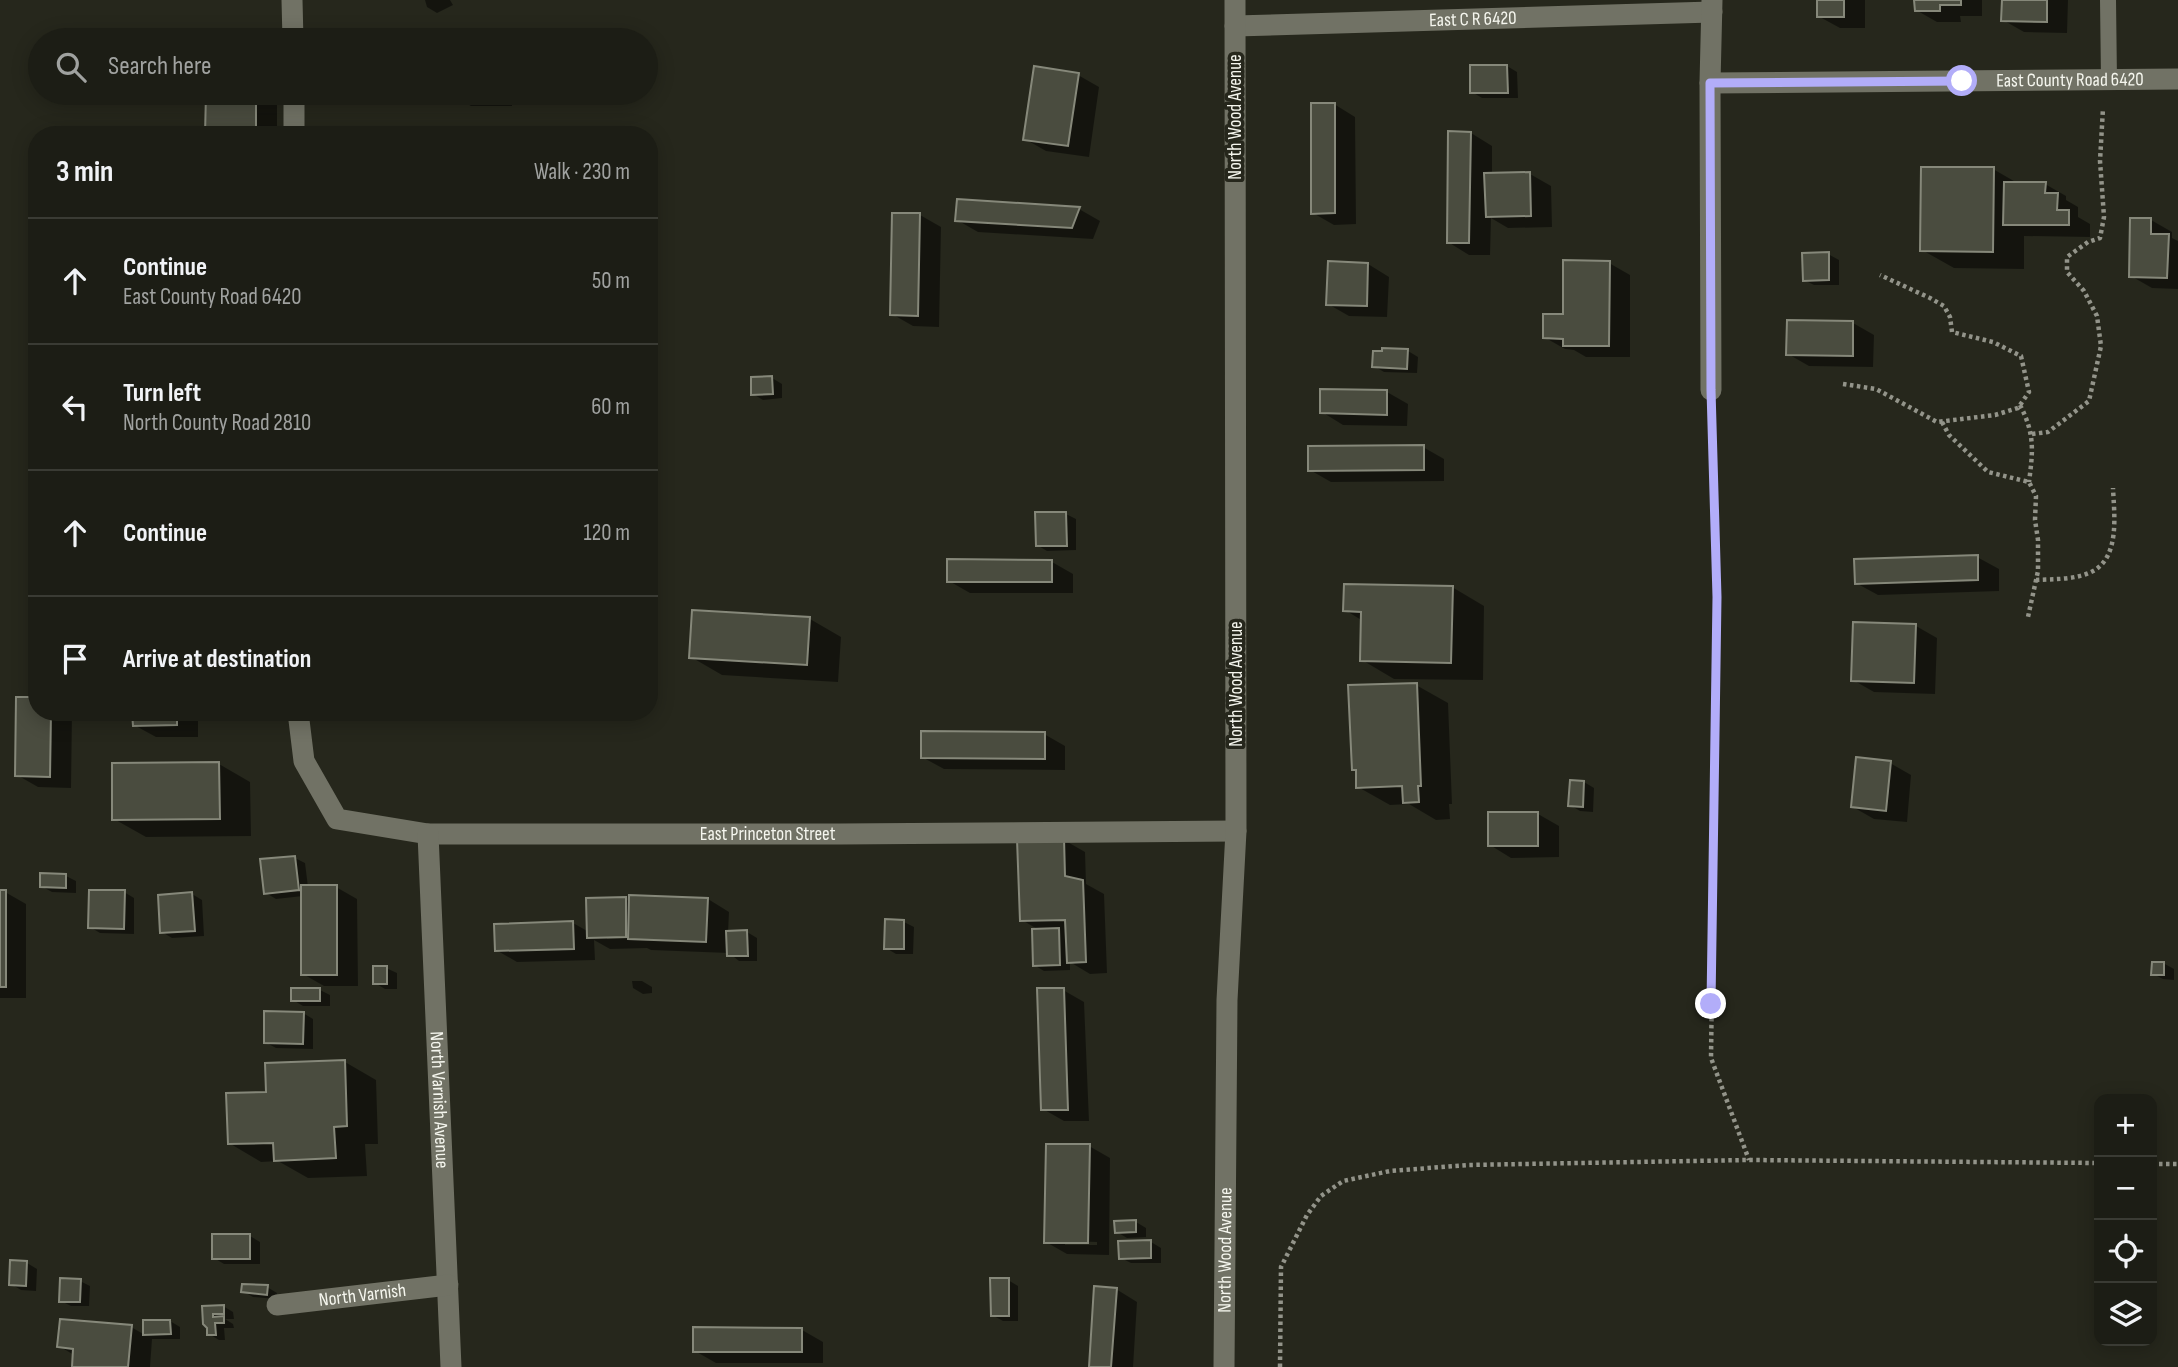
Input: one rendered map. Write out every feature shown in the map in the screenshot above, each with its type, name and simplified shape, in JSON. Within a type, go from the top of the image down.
[{"type":"street","points":[[292,0],[293,28]]},
{"type":"street","name":"North Wood Avenue","points":[[1224,1367],[1227,1000],[1236,831],[1235,0]]},
{"type":"street","points":[[1711,390],[1712,6]]},
{"type":"street","name":"East C R 6420","points":[[1235,26],[1712,6]]},
{"type":"street","name":"East County Road 6420","points":[[1710,83],[2178,79]]},
{"type":"street","points":[[293,105],[294,126]]},
{"type":"street","name":"East Princeton Street","points":[[299,721],[304,761],[337,819],[428,834],[1236,831]]},
{"type":"street","name":"North Varnish Avenue","points":[[428,834],[451,1367]]},
{"type":"street","name":"North Varnish","points":[[277,1305],[448,1285]]},
{"type":"lane","points":[[2105,80],[2108,0]]},
{"type":"path","points":[[2032,434],[2048,432],[2089,401],[2101,346],[2097,316],[2084,291],[2067,272],[2067,257],[2088,242],[2100,238],[2104,217],[2100,161],[2105,80]]},
{"type":"path","points":[[1843,384],[1876,389],[1937,422],[1995,415],[2018,408],[2029,392],[2021,356],[1993,342],[1952,332],[1950,317],[1944,306],[1880,275]]},
{"type":"path","points":[[1711,390],[1717,597],[1711,1058],[1749,1160]]},
{"type":"path","points":[[2020,405],[2032,434],[2029,482],[2036,496],[2038,540],[2036,580],[2028,617]]},
{"type":"path","points":[[1942,422],[1949,435],[1988,472],[2029,482]]},
{"type":"path","points":[[2036,580],[2070,578],[2095,569],[2106,555],[2114,534],[2113,488]]},
{"type":"path","points":[[1280,1367],[1282,1267],[1307,1216],[1321,1196],[1343,1181],[1390,1171],[1468,1166],[1749,1160],[2094,1163]]},
{"type":"path","points":[[2157,1164],[2178,1164]]},
{"type":"building","points":[[1817,0],[1844,0],[1844,17],[1817,17]]},
{"type":"building","points":[[1914,0],[1961,0],[1961,5],[1940,5],[1940,11],[1915,11]]},
{"type":"building","points":[[2002,0],[2047,0],[2047,22],[2001,21]]},
{"type":"building","points":[[1470,65],[1507,65],[1508,93],[1470,93]]},
{"type":"building","points":[[1034,66],[1079,73],[1068,146],[1023,140]]},
{"type":"building","points":[[1311,103],[1335,103],[1335,213],[1311,214]]},
{"type":"building","points":[[206,105],[256,105],[256,126],[205,126]]},
{"type":"building","points":[[1448,131],[1471,132],[1469,243],[1447,243]]},
{"type":"building","points":[[1921,167],[1994,167],[1993,252],[1920,251]]},
{"type":"building","points":[[1530,172],[1531,216],[1486,217],[1484,173]]},
{"type":"building","points":[[2004,182],[2046,182],[2045,193],[2058,193],[2057,210],[2069,210],[2069,225],[2003,225]]},
{"type":"building","points":[[957,199],[1080,207],[1072,228],[955,221]]},
{"type":"building","points":[[892,213],[920,213],[918,316],[890,315]]},
{"type":"building","points":[[2130,218],[2151,218],[2151,234],[2169,234],[2167,278],[2129,277]]},
{"type":"building","points":[[1829,252],[1829,280],[1803,281],[1802,253]]},
{"type":"building","points":[[1563,260],[1610,261],[1609,346],[1563,346],[1563,339],[1543,338],[1543,314],[1563,314]]},
{"type":"building","points":[[1328,261],[1368,263],[1367,306],[1326,305]]},
{"type":"building","points":[[1787,320],[1853,321],[1853,356],[1786,355]]},
{"type":"building","points":[[1382,348],[1408,349],[1407,369],[1372,367],[1373,351],[1382,351]]},
{"type":"building","points":[[772,376],[773,394],[751,395],[751,377]]},
{"type":"building","points":[[1320,389],[1387,390],[1387,415],[1320,413]]},
{"type":"building","points":[[1424,445],[1424,470],[1308,471],[1308,446]]},
{"type":"building","points":[[1035,512],[1066,512],[1067,546],[1036,546]]},
{"type":"building","points":[[1978,555],[1978,580],[1855,584],[1854,559]]},
{"type":"building","points":[[947,559],[1052,560],[1052,582],[947,582]]},
{"type":"building","points":[[1344,584],[1453,586],[1451,663],[1360,661],[1361,612],[1343,611]]},
{"type":"building","points":[[692,610],[810,617],[807,665],[689,658]]},
{"type":"building","points":[[1853,622],[1916,624],[1914,683],[1851,681]]},
{"type":"building","points":[[1417,683],[1421,786],[1418,786],[1419,802],[1403,803],[1402,786],[1356,788],[1356,770],[1352,770],[1348,685]]},
{"type":"building","points":[[16,697],[28,697],[28,721],[51,721],[50,777],[15,776]]},
{"type":"building","points":[[133,721],[177,721],[177,725],[133,726]]},
{"type":"building","points":[[921,731],[1045,732],[1045,759],[921,758]]},
{"type":"building","points":[[1856,757],[1891,761],[1886,811],[1851,807]]},
{"type":"building","points":[[219,762],[220,819],[112,820],[112,763]]},
{"type":"building","points":[[1570,780],[1584,781],[1583,807],[1568,806]]},
{"type":"building","points":[[1488,812],[1538,812],[1538,846],[1488,846]]},
{"type":"building","points":[[1064,838],[1065,876],[1083,880],[1086,962],[1067,963],[1065,920],[1020,921],[1017,839]]},
{"type":"building","points":[[295,856],[299,890],[264,894],[260,859]]},
{"type":"building","points":[[40,873],[66,874],[66,888],[40,887]]},
{"type":"building","points":[[301,885],[337,885],[337,975],[301,975]]},
{"type":"building","points":[[0,890],[6,890],[6,987],[0,987]]},
{"type":"building","points":[[89,890],[125,890],[124,929],[88,928]]},
{"type":"building","points":[[192,892],[195,931],[160,933],[158,895]]},
{"type":"building","points":[[629,895],[708,898],[706,942],[628,939]]},
{"type":"building","points":[[626,897],[626,937],[587,938],[586,898]]},
{"type":"building","points":[[885,919],[904,920],[904,949],[884,949]]},
{"type":"building","points":[[573,921],[574,949],[495,951],[494,924]]},
{"type":"building","points":[[1059,928],[1060,965],[1033,966],[1032,929]]},
{"type":"building","points":[[747,930],[748,956],[727,956],[726,931]]},
{"type":"building","points":[[2152,962],[2164,962],[2164,975],[2151,975]]},
{"type":"building","points":[[373,966],[387,966],[387,984],[373,984]]},
{"type":"building","points":[[291,988],[320,988],[320,1001],[291,1001]]},
{"type":"building","points":[[1037,988],[1064,988],[1068,1110],[1041,1110]]},
{"type":"building","points":[[264,1011],[304,1012],[303,1044],[264,1043]]},
{"type":"building","points":[[345,1060],[347,1126],[334,1127],[336,1158],[274,1161],[273,1143],[228,1144],[226,1093],[266,1092],[265,1063]]},
{"type":"building","points":[[1046,1144],[1090,1144],[1088,1243],[1044,1243]]},
{"type":"building","points":[[1136,1220],[1136,1232],[1115,1233],[1114,1221]]},
{"type":"building","points":[[212,1234],[250,1234],[250,1259],[212,1259]]},
{"type":"building","points":[[1151,1240],[1151,1258],[1119,1259],[1118,1241]]},
{"type":"building","points":[[10,1260],[27,1261],[26,1286],[9,1285]]},
{"type":"building","points":[[60,1278],[81,1279],[80,1302],[59,1302]]},
{"type":"building","points":[[990,1278],[1009,1278],[1009,1316],[991,1316]]},
{"type":"building","points":[[242,1284],[268,1285],[267,1295],[241,1292]]},
{"type":"building","points":[[1094,1286],[1117,1288],[1111,1367],[1089,1367]]},
{"type":"building","points":[[224,1305],[224,1314],[213,1314],[213,1317],[224,1316],[224,1323],[215,1323],[216,1335],[207,1335],[202,1306]]},
{"type":"building","points":[[60,1319],[132,1325],[128,1367],[72,1367],[73,1349],[57,1347]]},
{"type":"building","points":[[143,1320],[170,1320],[171,1334],[143,1335]]},
{"type":"building","points":[[693,1327],[802,1328],[802,1352],[693,1352]]},
{"type":"route","points":[[1711,1004],[1717,597],[1711,390],[1710,83],[1962,81]]}]
